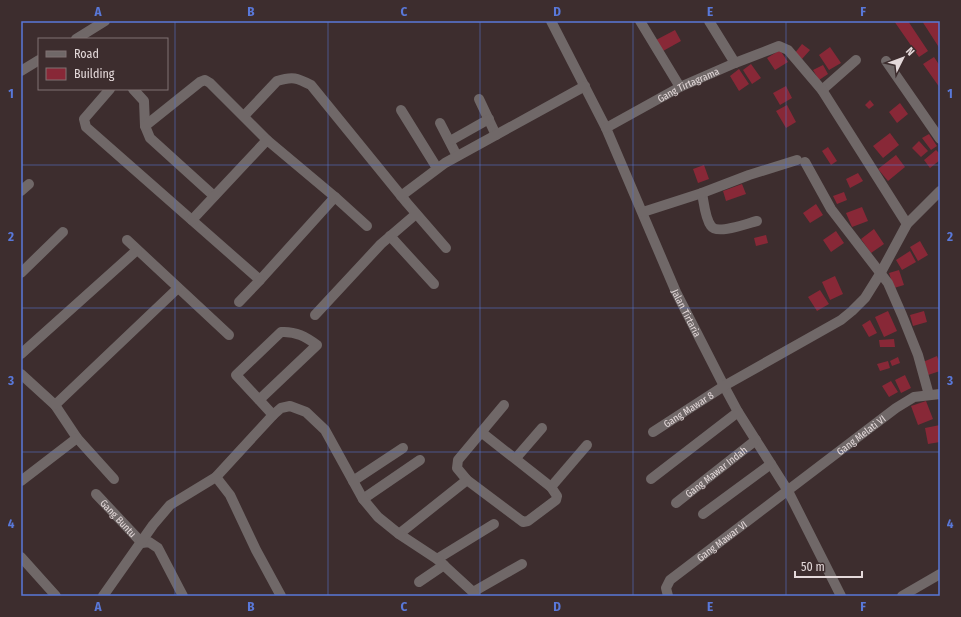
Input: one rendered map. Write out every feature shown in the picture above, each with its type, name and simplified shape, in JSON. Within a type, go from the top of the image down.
[{"type":"street","points":[[90,36],[105,21]]},
{"type":"street","name":"Jalan Tirtaria","points":[[551,21],[606,128],[676,292],[738,412],[788,491],[841,596]]},
{"type":"street","points":[[640,21],[680,87]]},
{"type":"street","points":[[709,21],[735,63]]},
{"type":"street","name":"Gang Tirtagrama","points":[[606,128],[680,87],[735,63],[780,46],[788,50],[822,90]]},
{"type":"street","points":[[856,60],[822,90],[907,224]]},
{"type":"street","points":[[21,71],[38,61]]},
{"type":"street","points":[[886,61],[940,139]]},
{"type":"street","points":[[244,116],[277,81],[298,78],[311,86],[401,196],[446,248]]},
{"type":"street","points":[[145,126],[200,82],[205,80],[210,83],[267,140],[367,226]]},
{"type":"street","points":[[401,196],[437,168],[457,156],[585,86]]},
{"type":"street","points":[[109,90],[84,119],[86,126],[260,280]]},
{"type":"street","points":[[134,90],[144,100],[145,126],[150,138],[214,196]]},
{"type":"street","points":[[479,99],[496,135]]},
{"type":"street","points":[[401,110],[437,168]]},
{"type":"street","points":[[450,141],[489,119]]},
{"type":"street","points":[[440,123],[457,156]]},
{"type":"street","points":[[192,220],[267,140]]},
{"type":"street","points":[[643,212],[702,193],[749,175],[801,161],[830,208],[888,283],[918,355],[930,395]]},
{"type":"street","points":[[21,192],[29,184]]},
{"type":"street","name":"Gang Mawar 8","points":[[653,432],[724,386],[841,320],[852,311],[865,298],[907,224],[940,191]]},
{"type":"street","points":[[702,193],[708,218],[712,227],[715,229],[722,230],[757,221]]},
{"type":"street","points":[[238,302],[260,280],[335,197]]},
{"type":"street","points":[[315,315],[381,244],[416,214]]},
{"type":"street","points":[[21,272],[63,232]]},
{"type":"street","points":[[390,236],[434,284]]},
{"type":"street","points":[[127,240],[229,335]]},
{"type":"street","points":[[21,354],[137,250]]},
{"type":"street","points":[[55,405],[178,288]]},
{"type":"street","points":[[259,400],[317,345],[305,336],[292,332],[282,332],[277,335],[236,375],[259,400],[273,415]]},
{"type":"street","points":[[21,374],[55,405],[77,438],[114,479]]},
{"type":"street","name":"Gang Melati VI","points":[[788,491],[906,401],[914,397],[940,394]]},
{"type":"street","points":[[481,432],[551,487],[557,496],[556,500],[528,521],[523,522],[467,480],[457,468],[458,460],[481,432],[504,405]]},
{"type":"street","points":[[104,596],[153,525],[170,505],[216,477],[273,415],[281,408],[290,406],[306,412],[325,430],[363,499],[378,517],[399,534],[441,562],[475,594],[522,564]]},
{"type":"street","points":[[651,479],[738,412]]},
{"type":"street","points":[[516,458],[542,428]]},
{"type":"street","points":[[21,481],[77,438]]},
{"type":"street","name":"Gang Mawar Indah","points":[[676,503],[756,440]]},
{"type":"street","points":[[551,487],[587,445]]},
{"type":"street","points":[[353,481],[403,448]]},
{"type":"street","points":[[363,499],[420,460]]},
{"type":"street","points":[[703,514],[771,464]]},
{"type":"street","points":[[216,477],[230,495],[280,596]]},
{"type":"street","points":[[399,534],[467,480]]},
{"type":"street","name":"Gang Mawar VI","points":[[668,596],[666,588],[670,580],[788,491]]},
{"type":"street","name":"Gang Buntu","points":[[96,494],[142,543]]},
{"type":"street","points":[[419,582],[441,562],[494,524]]},
{"type":"street","points":[[142,543],[150,542],[158,548],[183,596]]},
{"type":"street","points":[[21,557],[56,596]]},
{"type":"street","points":[[902,596],[940,574]]},
{"type":"building","points":[[894,21],[908,21],[928,51],[919,57]]},
{"type":"building","points":[[922,21],[939,21],[940,49]]},
{"type":"building","points":[[675,30],[681,41],[663,51],[656,40]]},
{"type":"building","points":[[802,44],[810,50],[802,59],[795,53]]},
{"type":"building","points":[[830,47],[841,63],[829,70],[819,55]]},
{"type":"building","points":[[780,50],[788,62],[775,70],[767,58]]},
{"type":"building","points":[[934,57],[940,66],[940,88],[923,64]]},
{"type":"building","points":[[751,64],[761,78],[752,84],[743,70]]},
{"type":"building","points":[[823,65],[828,74],[819,80],[813,70]]},
{"type":"building","points":[[739,69],[749,84],[739,91],[730,76]]},
{"type":"building","points":[[786,86],[792,98],[780,105],[773,93]]},
{"type":"building","points":[[870,100],[874,105],[869,109],[865,105]]},
{"type":"building","points":[[900,103],[908,114],[897,123],[889,112]]},
{"type":"building","points":[[787,105],[796,122],[786,128],[776,111]]},
{"type":"building","points":[[890,133],[899,145],[883,158],[873,146]]},
{"type":"building","points":[[929,134],[937,146],[931,150],[922,138]]},
{"type":"building","points":[[919,141],[928,151],[921,157],[912,148]]},
{"type":"building","points":[[828,147],[837,161],[831,165],[822,151]]},
{"type":"building","points":[[936,150],[940,154],[940,160],[930,168],[924,160]]},
{"type":"building","points":[[896,155],[905,167],[888,181],[878,169]]},
{"type":"building","points":[[704,165],[709,179],[698,183],[693,169]]},
{"type":"building","points":[[858,173],[863,181],[850,188],[846,179]]},
{"type":"building","points":[[742,184],[746,194],[726,201],[723,191]]},
{"type":"building","points":[[844,192],[847,200],[837,204],[833,196]]},
{"type":"building","points":[[816,204],[823,215],[810,223],[803,213]]},
{"type":"building","points":[[862,207],[868,221],[852,227],[846,213]]},
{"type":"building","points":[[874,229],[884,244],[871,253],[861,239]]},
{"type":"building","points":[[836,231],[844,243],[831,252],[823,240]]},
{"type":"building","points":[[766,235],[768,243],[756,246],[754,238]]},
{"type":"building","points":[[920,241],[928,255],[918,261],[910,247]]},
{"type":"building","points":[[910,251],[916,262],[902,270],[896,260]]},
{"type":"building","points":[[899,270],[904,285],[894,288],[889,273]]},
{"type":"building","points":[[835,276],[843,294],[830,300],[822,282]]},
{"type":"building","points":[[820,290],[829,304],[817,311],[808,297]]},
{"type":"building","points":[[888,311],[897,331],[884,337],[875,317]]},
{"type":"building","points":[[924,311],[927,322],[913,326],[910,315]]},
{"type":"building","points":[[870,320],[877,333],[869,337],[862,325]]},
{"type":"building","points":[[894,339],[895,347],[880,347],[879,340]]},
{"type":"building","points":[[937,356],[940,364],[940,371],[928,375],[923,362]]},
{"type":"building","points":[[898,357],[900,363],[892,366],[890,361]]},
{"type":"building","points":[[888,361],[890,368],[880,371],[877,364]]},
{"type":"building","points":[[905,375],[911,388],[901,393],[895,380]]},
{"type":"building","points":[[891,381],[898,392],[889,397],[882,386]]},
{"type":"building","points":[[926,401],[933,419],[918,425],[911,406]]},
{"type":"building","points":[[940,425],[940,442],[928,444],[925,428]]}]
